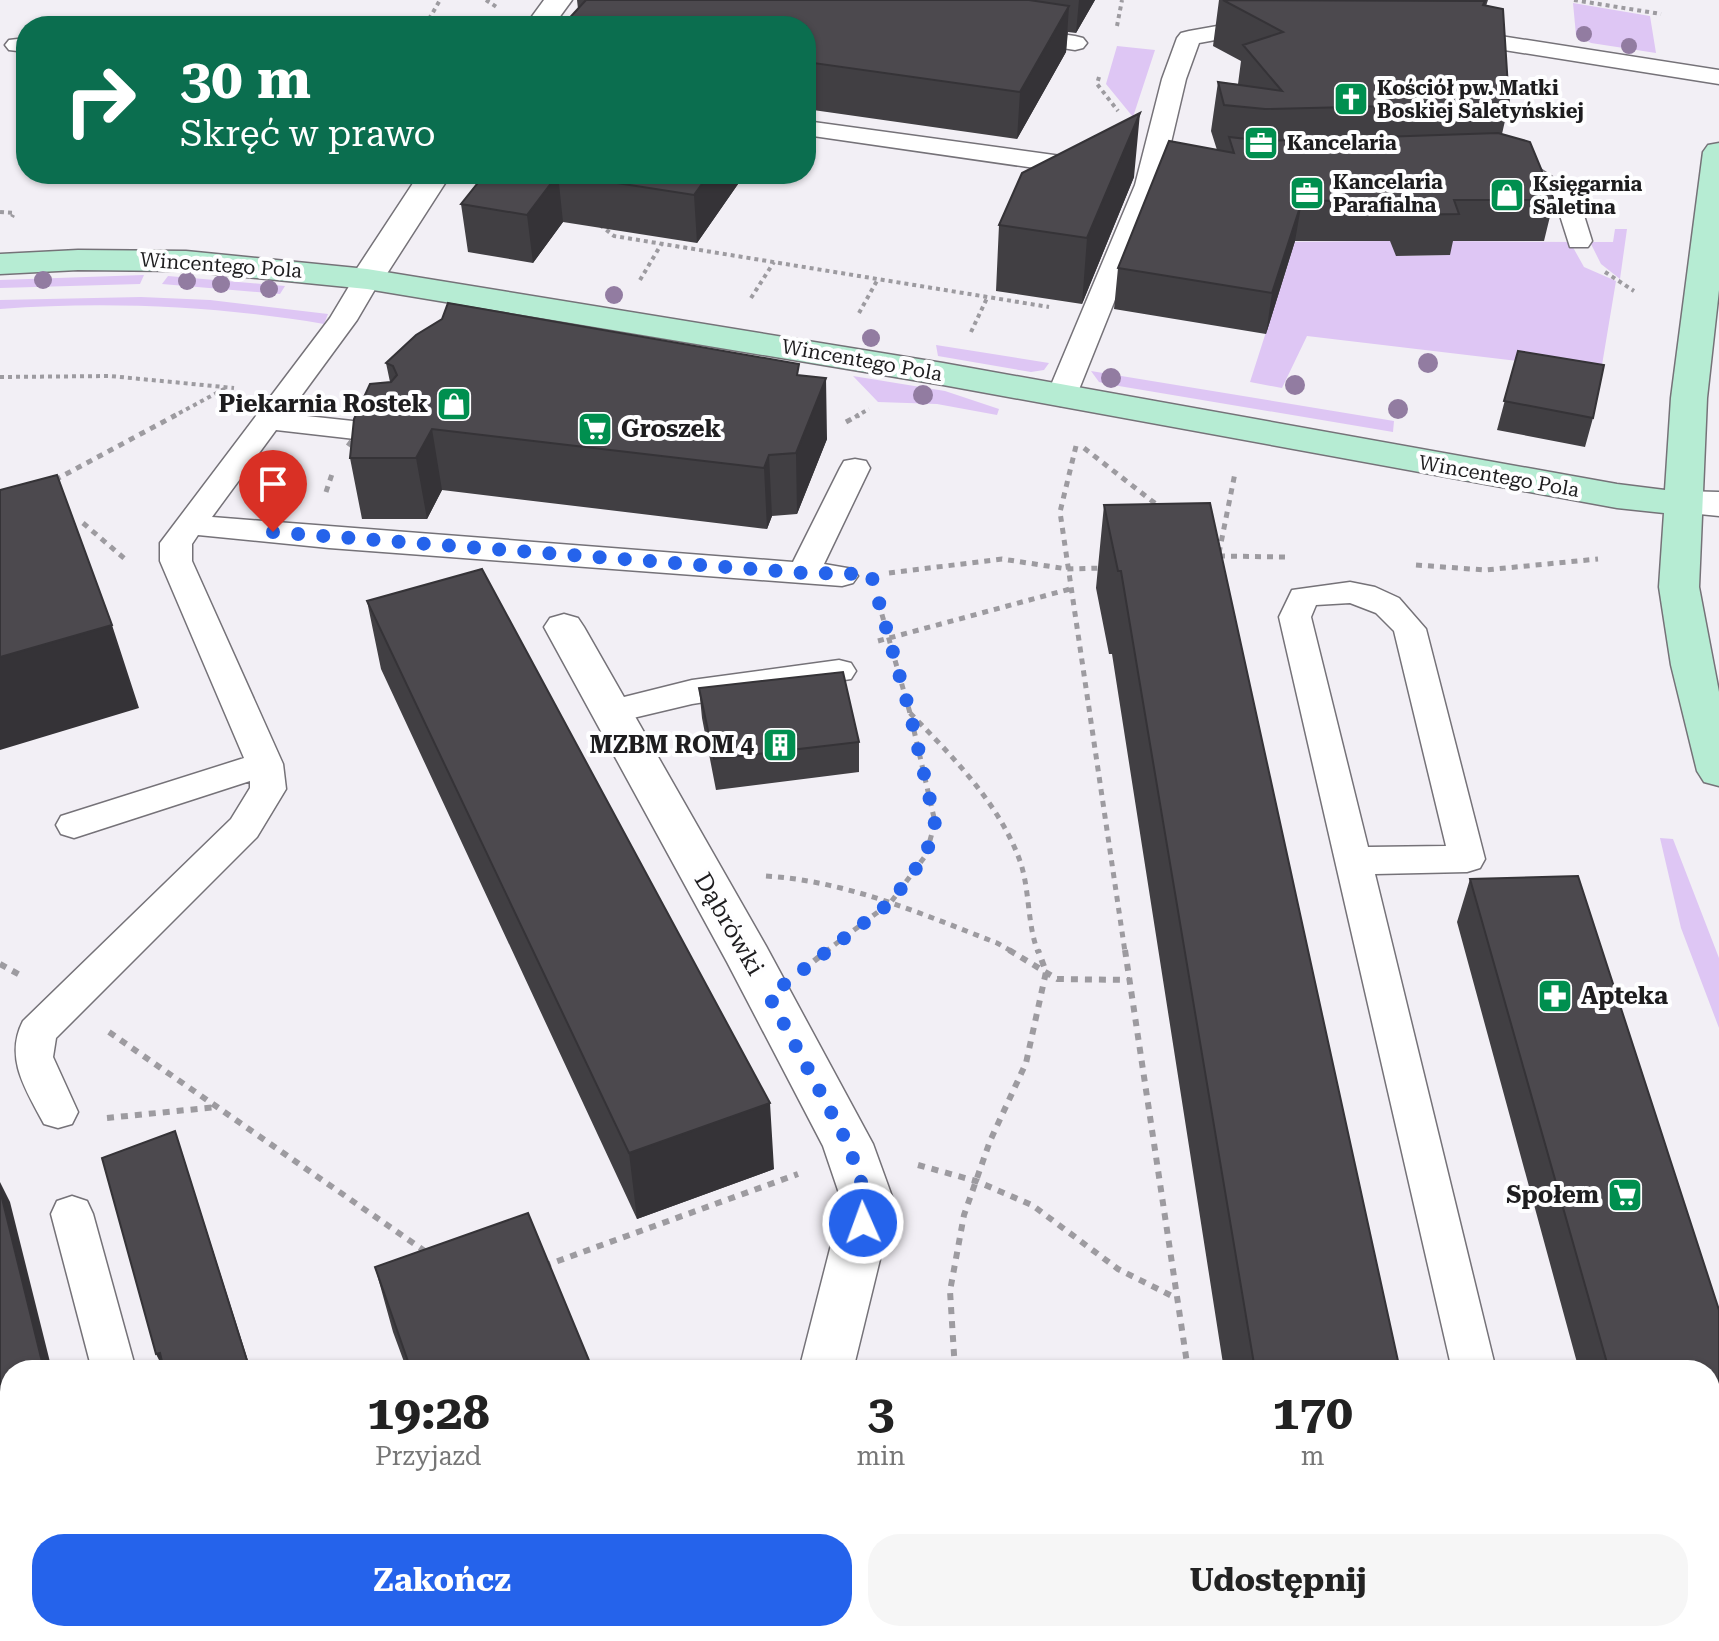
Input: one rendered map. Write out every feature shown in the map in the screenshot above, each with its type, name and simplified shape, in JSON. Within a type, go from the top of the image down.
[{"type":"street","points":[[1719,152],[1689,398],[1700,504],[1679,587],[1691,665],[1719,771]]},
{"type":"street","points":[[367,279],[429,184]]},
{"type":"street","name":"Wincentego Pola","points":[[0,264],[78,260],[186,261],[367,279],[943,374],[1617,496],[1700,504]]},
{"type":"street","name":"Dąbrówki","points":[[564,627],[848,1144],[868,1202],[828,1360]]},
{"type":"lane","points":[[1061,397],[1148,185],[1174,79],[1189,38],[1292,20]]},
{"type":"lane","points":[[997,31],[1075,43]]},
{"type":"lane","points":[[1432,32],[1719,77]]},
{"type":"lane","points":[[816,129],[1083,167]]},
{"type":"lane","points":[[1154,158],[1184,161]]},
{"type":"lane","points":[[1489,162],[1526,171],[1568,199],[1579,241]]},
{"type":"lane","points":[[58,1112],[33,1057],[37,1032],[244,828],[268,789],[265,764],[176,561],[176,543],[343,320],[367,279]]},
{"type":"lane","points":[[267,420],[376,430]]},
{"type":"lane","points":[[804,573],[855,468]]},
{"type":"lane","points":[[188,524],[329,538],[856,575]]},
{"type":"lane","points":[[1353,861],[1467,859],[1410,629],[1397,610],[1370,595],[1337,591],[1303,597],[1295,617],[1353,861],[1472,1360]]},
{"type":"lane","points":[[612,711],[692,692],[839,671]]},
{"type":"lane","points":[[74,825],[265,764]]},
{"type":"lane","points":[[72,1214],[111,1360]]},
{"type":"path","points":[[1574,0],[1661,14]]},
{"type":"path","points":[[598,223],[614,236],[1061,309]]},
{"type":"path","points":[[636,286],[662,243]]},
{"type":"path","points":[[747,304],[774,262]]},
{"type":"path","points":[[854,322],[878,279]]},
{"type":"path","points":[[967,342],[988,296]]},
{"type":"path","points":[[0,377],[110,376],[239,389]]},
{"type":"path","points":[[53,481],[226,387]]},
{"type":"path","points":[[348,446],[376,430]]},
{"type":"path","points":[[1172,516],[1077,442],[1060,512],[1186,1360]]},
{"type":"path","points":[[1217,567],[1238,460]]},
{"type":"path","points":[[83,523],[131,564]]},
{"type":"path","points":[[1207,544],[1219,554],[1299,558]]},
{"type":"path","points":[[769,996],[891,902],[926,855],[935,822],[910,713],[888,636],[856,575],[917,571],[1002,559],[1067,569],[1112,568]]},
{"type":"path","points":[[1408,565],[1485,570],[1598,559]]},
{"type":"path","points":[[839,671],[847,654],[888,636],[1070,589]]},
{"type":"path","points":[[910,713],[955,759],[994,810],[1020,862],[1036,946],[1046,972],[1026,1063],[990,1141],[964,1215],[950,1291],[954,1360]]},
{"type":"path","points":[[698,870],[797,878],[891,902],[997,943],[1057,979],[1130,980]]},
{"type":"path","points":[[0,964],[67,1004],[427,1253]]},
{"type":"path","points":[[101,1104],[106,1118],[217,1107]]},
{"type":"path","points":[[534,1270],[813,1169],[877,1159],[921,1165],[976,1181],[1032,1205],[1118,1269],[1177,1298]]},
{"type":"shaded area","points":[[1573,3],[1650,16],[1656,53],[1591,43],[1576,35]]},
{"type":"shaded area","points":[[1117,46],[1155,50],[1133,117],[1106,84]]},
{"type":"shaded area","points":[[1615,229],[1627,229],[1620,279],[1601,264],[1590,242],[1613,242]]},
{"type":"shaded area","points":[[1392,241],[1397,256],[1450,255],[1445,241],[1570,242],[1584,267],[1616,281],[1601,371],[1307,336],[1282,388],[1250,382],[1291,254],[1272,242]]},
{"type":"shaded area","points":[[144,275],[140,284],[0,288],[0,280]]},
{"type":"shaded area","points":[[168,276],[285,286],[280,294],[162,284]]},
{"type":"shaded area","points":[[141,297],[210,300],[328,314],[324,324],[203,309],[122,305],[0,309],[0,300]]},
{"type":"shaded area","points":[[936,345],[1049,363],[1044,370],[1031,372],[938,356]]},
{"type":"shaded area","points":[[1091,371],[1394,421],[1393,432],[1107,384],[1099,382]]},
{"type":"shaded area","points":[[853,376],[945,391],[999,409],[997,415],[937,404],[878,402]]},
{"type":"shaded area","points":[[1660,838],[1673,839],[1719,958],[1719,1028],[1681,928]]},
{"type":"building","points":[[586,0],[1029,0],[1069,6],[1020,92],[816,63],[816,16],[571,16]]},
{"type":"building","points":[[1223,0],[1485,1],[1483,5],[1503,9],[1509,103],[1265,109],[1224,105],[1218,82],[1282,91],[1243,45],[1283,32]]},
{"type":"building","points":[[1140,113],[1087,238],[999,225],[1022,173]]},
{"type":"building","points":[[1498,133],[1530,142],[1554,200],[1454,200],[1459,214],[1404,215],[1398,200],[1302,201],[1272,293],[1118,268],[1169,141],[1234,153],[1229,137],[1264,141]]},
{"type":"building","points":[[477,184],[550,184],[527,215],[461,204]]},
{"type":"building","points":[[623,184],[702,184],[694,195]]},
{"type":"building","points":[[448,303],[799,364],[797,375],[826,378],[796,453],[769,455],[764,468],[432,429],[416,458],[350,458],[354,419],[370,384],[391,382],[397,375],[393,366],[386,363],[416,335],[442,319]]},
{"type":"building","points":[[1518,351],[1604,365],[1593,418],[1504,401]]},
{"type":"building","points":[[57,475],[112,625],[0,657],[0,490]]},
{"type":"building","points":[[1210,503],[1398,1360],[1253,1360],[1121,571],[1118,571],[1104,505]]},
{"type":"building","points":[[482,569],[770,1103],[629,1153],[367,601]]},
{"type":"building","points":[[843,672],[859,742],[714,759],[699,688]]},
{"type":"building","points":[[1578,876],[1719,1310],[1719,1360],[1606,1360],[1470,879]]},
{"type":"building","points":[[175,1131],[247,1360],[162,1360],[160,1353],[156,1354],[102,1158]]},
{"type":"building","points":[[0,1190],[42,1360],[0,1360]]},
{"type":"building","points":[[528,1213],[589,1360],[408,1360],[375,1267]]},
{"type":"place","name":"Kościół pw. Matki Boskiej Saletyńskiej","points":[[1351,99]]},
{"type":"place","name":"Kancelaria","points":[[1261,143]]},
{"type":"place","name":"Kancelaria Parafialna","points":[[1307,193]]},
{"type":"place","name":"Księgarnia Saletina","points":[[1507,195]]},
{"type":"place","name":"Piekarnia Rostek","points":[[454,404]]},
{"type":"place","name":"Groszek","points":[[595,429]]},
{"type":"place","name":"MZBM ROM 4","points":[[780,745]]},
{"type":"place","name":"Apteka","points":[[1555,996]]},
{"type":"place","name":"Społem","points":[[1625,1195]]},
{"type":"route","points":[[273,532],[842,576],[871,574],[910,713],[935,822],[926,855],[891,902],[769,996],[848,1144],[868,1202],[863,1223]]}]
